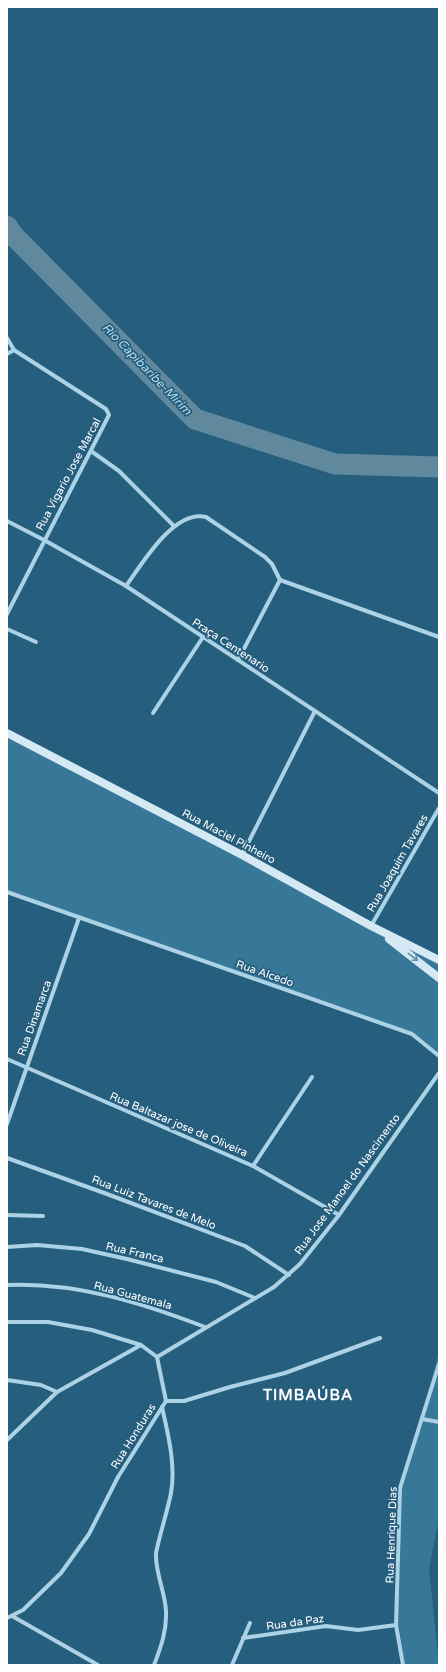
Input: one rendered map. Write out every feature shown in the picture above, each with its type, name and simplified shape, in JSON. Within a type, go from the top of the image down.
[{"type":"street","name":"Rua Vigario Jose Marcal","points":[[7,338],[14,350],[106,409],[109,415],[7,614]]},
{"type":"street","points":[[7,354],[14,350]]},
{"type":"street","points":[[91,451],[119,471],[174,526]]},
{"type":"street","points":[[126,586],[160,540],[174,526],[196,515],[206,516],[265,557],[272,564],[280,580],[439,637]]},
{"type":"street","name":"Praça Centenario","points":[[7,521],[126,586],[439,793]]},
{"type":"street","points":[[238,660],[280,580]]},
{"type":"street","points":[[7,629],[36,642]]},
{"type":"street","points":[[153,713],[203,637]]},
{"type":"street","points":[[242,855],[315,711]]},
{"type":"street","name":"Rua Maciel Pinheiro","points":[[7,733],[242,855],[371,926],[439,960]]},
{"type":"street","name":"Rua Joaquim Tavares","points":[[371,926],[439,808]]},
{"type":"street","name":"Rua Alcedo","points":[[7,892],[412,1034],[439,1056]]},
{"type":"street","name":"Rua Dinamarca","points":[[7,1124],[79,918]]},
{"type":"street","points":[[371,926],[415,958],[439,978]]},
{"type":"street","name":"Rua Baltazar jose de Oliveira","points":[[7,1059],[253,1166],[339,1215]]},
{"type":"street","name":"Rua Jose Manoel do Nascimento","points":[[157,1358],[205,1327],[274,1287],[300,1264],[339,1215],[439,1073]]},
{"type":"street","points":[[253,1166],[312,1077]]},
{"type":"street","name":"Rua Luiz Tavares de Melo","points":[[7,1158],[245,1246],[289,1274]]},
{"type":"street","points":[[7,1215],[43,1216]]},
{"type":"street","name":"Rua Franca","points":[[7,1246],[37,1245],[82,1250],[120,1257],[216,1282],[255,1298]]},
{"type":"street","name":"Rua Guatemala","points":[[7,1285],[31,1284],[105,1294],[163,1311],[205,1327]]},
{"type":"street","points":[[7,1322],[48,1322],[92,1330],[141,1345],[157,1358]]},
{"type":"street","points":[[166,1401],[184,1402],[230,1387],[285,1373],[380,1338]]},
{"type":"street","points":[[7,1440],[58,1392],[141,1345]]},
{"type":"street","name":"Rua Honduras","points":[[7,1618],[22,1610],[60,1573],[89,1534],[118,1477],[166,1401],[157,1358]]},
{"type":"street","name":"Rua Henrique Dias","points":[[403,1665],[396,1625],[400,1488],[439,1364]]},
{"type":"street","points":[[7,1380],[41,1385],[58,1392]]},
{"type":"street","points":[[154,1665],[166,1628],[166,1610],[156,1563],[156,1553],[172,1491],[170,1444],[162,1406]]},
{"type":"street","points":[[422,1419],[439,1422]]},
{"type":"street","points":[[12,1616],[98,1665]]},
{"type":"street","points":[[232,1665],[250,1623]]},
{"type":"street","name":"Rua da Paz","points":[[243,1638],[326,1626],[358,1630],[396,1625]]},
{"type":"shaded area","points":[[7,733],[439,960],[439,1056],[412,1034],[7,890]]},
{"type":"shaded area","points":[[439,1351],[439,1518],[429,1568],[439,1665],[403,1665],[396,1625],[400,1488],[422,1419]]},
{"type":"waterway","name":"Rio Capibaribe-Mirim","points":[[7,226],[14,236],[195,419],[335,464],[439,467]]},
{"type":"district","name":"TIMBAÚBA","points":[[308,1395]]}]
